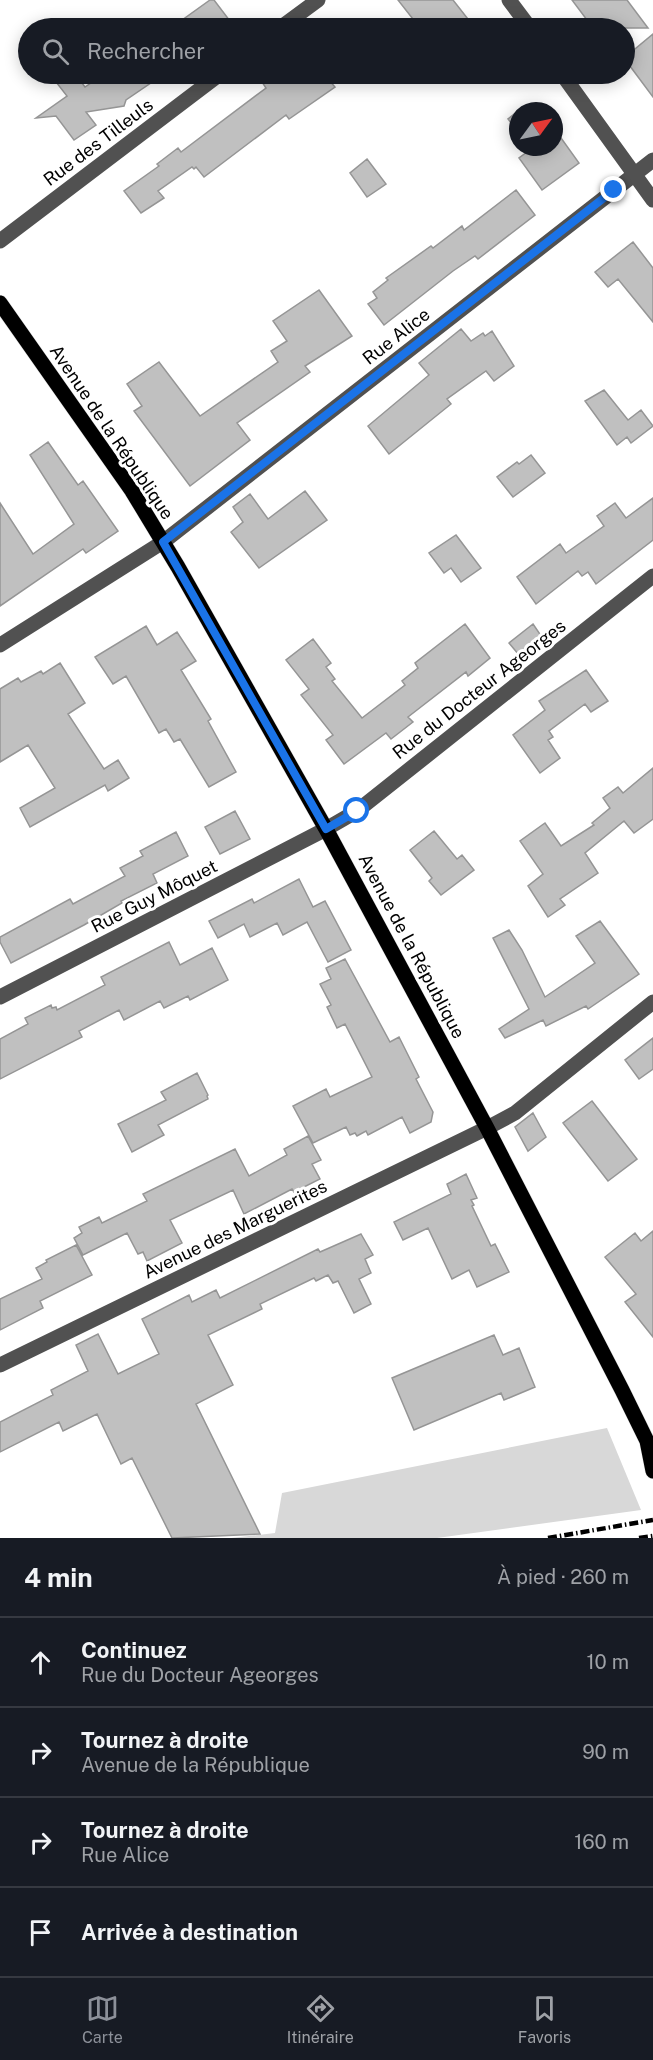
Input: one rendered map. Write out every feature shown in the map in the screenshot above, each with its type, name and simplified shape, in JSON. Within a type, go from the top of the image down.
[{"type":"main road","name":"Avenue de la République","points":[[0,303],[132,491],[326,829],[487,1128],[650,1439],[653,1471]]},
{"type":"street","points":[[294,18],[318,0]]},
{"type":"street","points":[[509,0],[522,18]]},
{"type":"street","name":"Rue des Tilleuls","points":[[0,242],[207,84]]},
{"type":"street","points":[[569,84],[653,200]]},
{"type":"street","name":"Rue Alice","points":[[0,645],[163,542],[653,159]]},
{"type":"street","name":"Rue du Docteur Ageorges","points":[[326,829],[357,811],[653,576]]},
{"type":"street","name":"Rue Guy Môquet","points":[[0,997],[326,829]]},
{"type":"street","name":"Avenue des Marguerites","points":[[0,1365],[515,1113],[653,1002]]},
{"type":"shaded area","points":[[607,1428],[641,1510],[437,1538],[231,1538],[275,1533],[282,1493]]},
{"type":"building","points":[[210,0],[214,0],[228,18],[185,18]]},
{"type":"building","points":[[398,0],[453,0],[467,18],[412,18]]},
{"type":"building","points":[[572,0],[627,0],[648,28],[635,28],[635,18],[586,18]]},
{"type":"building","points":[[653,34],[653,97],[635,73],[635,49]]},
{"type":"building","points":[[58,84],[83,84],[85,87],[89,84],[149,84],[126,100],[124,106],[86,112],[96,125],[74,140],[56,116],[36,118],[67,96]]},
{"type":"building","points":[[263,84],[332,84],[335,87],[289,119],[286,115],[204,177],[196,167],[194,169],[192,167],[158,191],[164,198],[141,213],[124,191],[159,166],[157,164],[178,148],[181,152],[266,88]]},
{"type":"building","points":[[563,141],[579,163],[542,190],[519,158],[522,156],[563,156]]},
{"type":"building","points":[[367,159],[386,184],[367,197],[350,173]]},
{"type":"building","points":[[516,190],[535,215],[478,259],[475,256],[453,271],[384,325],[368,304],[377,298],[373,292],[388,280],[386,278],[462,226],[464,230]]},
{"type":"building","points":[[633,242],[653,268],[653,322],[618,279],[608,287],[595,272]]},
{"type":"building","points":[[319,290],[352,336],[305,366],[310,372],[237,423],[250,440],[190,486],[134,411],[142,406],[127,384],[159,362],[200,416],[278,362],[271,351],[287,341],[273,321]]},
{"type":"building","points":[[461,329],[471,341],[483,333],[485,336],[492,331],[514,366],[494,381],[486,371],[447,399],[451,404],[389,454],[368,426],[429,375],[419,363]]},
{"type":"building","points":[[604,390],[628,420],[641,410],[653,426],[631,443],[627,437],[617,445],[585,401]]},
{"type":"building","points":[[48,442],[78,485],[83,481],[118,531],[86,553],[83,549],[0,606],[0,503],[33,554],[74,524],[30,455]]},
{"type":"building","points":[[531,455],[545,473],[513,497],[497,477]]},
{"type":"building","points":[[305,491],[327,520],[259,568],[231,532],[243,522],[233,507],[250,494],[268,519]]},
{"type":"building","points":[[653,498],[653,540],[596,584],[588,572],[582,576],[578,571],[536,604],[517,577],[560,544],[566,553],[604,526],[597,516],[615,503],[626,518]]},
{"type":"building","points":[[456,535],[481,568],[461,582],[451,568],[444,573],[429,553]]},
{"type":"building","points":[[465,624],[490,658],[468,676],[466,672],[408,717],[413,722],[391,739],[386,733],[344,764],[326,740],[333,735],[301,695],[309,689],[286,660],[313,639],[331,663],[326,667],[335,679],[332,681],[362,718],[405,685],[402,681],[418,668],[415,663]]},
{"type":"building","points":[[533,624],[546,643],[524,661],[509,643]]},
{"type":"building","points":[[146,626],[157,645],[177,632],[196,661],[181,670],[211,719],[208,721],[236,772],[209,787],[180,739],[174,742],[166,729],[159,733],[126,676],[113,684],[95,657]]},
{"type":"building","points":[[60,663],[85,703],[68,714],[104,769],[118,760],[129,778],[108,791],[105,785],[30,827],[20,808],[55,788],[28,745],[0,762],[0,689],[18,678],[21,682],[41,671],[43,674]]},
{"type":"building","points":[[586,670],[608,701],[591,712],[585,704],[549,731],[553,737],[548,740],[560,758],[540,773],[513,735],[545,710],[539,701]]},
{"type":"building","points":[[653,768],[653,819],[634,833],[624,821],[585,853],[598,873],[560,899],[565,905],[548,917],[528,886],[543,874],[520,841],[545,823],[561,846],[594,825],[592,823],[610,808],[603,798],[618,787],[623,793]]},
{"type":"building","points":[[235,811],[250,839],[220,854],[205,827]]},
{"type":"building","points":[[434,831],[457,859],[462,855],[474,870],[441,895],[429,881],[432,878],[410,850]]},
{"type":"building","points":[[176,832],[188,856],[153,874],[157,883],[11,963],[0,942],[0,937],[70,899],[73,904],[125,876],[120,868],[143,856],[140,851]]},
{"type":"building","points":[[299,879],[313,907],[325,901],[351,950],[328,962],[307,922],[283,935],[277,923],[250,937],[244,924],[218,938],[209,921],[252,899],[254,903]]},
{"type":"building","points":[[600,921],[639,974],[588,1009],[586,1006],[546,1026],[543,1020],[505,1038],[499,1029],[529,1009],[493,938],[509,930],[522,950],[545,997],[595,963],[576,936]]},
{"type":"building","points":[[169,942],[180,965],[212,948],[228,980],[190,1000],[188,996],[164,1008],[160,1001],[124,1020],[119,1010],[79,1031],[82,1037],[0,1079],[0,1039],[28,1024],[25,1018],[51,1005],[57,1010],[105,985],[101,977]]},
{"type":"building","points":[[345,959],[390,1042],[399,1037],[419,1077],[416,1079],[433,1112],[431,1122],[410,1133],[402,1117],[368,1135],[366,1131],[357,1136],[355,1133],[350,1135],[346,1127],[313,1143],[293,1106],[326,1089],[330,1097],[372,1077],[345,1024],[337,1028],[327,1007],[331,1005],[320,984],[331,979],[326,968]]},
{"type":"building","points":[[653,1038],[653,1069],[639,1079],[625,1060]]},
{"type":"building","points":[[197,1073],[208,1099],[158,1125],[164,1135],[132,1152],[118,1124],[166,1100],[161,1092]]},
{"type":"building","points":[[592,1101],[637,1159],[608,1181],[563,1123]]},
{"type":"building","points":[[533,1113],[546,1137],[528,1151],[515,1127]]},
{"type":"building","points":[[308,1136],[321,1160],[312,1164],[320,1179],[294,1192],[292,1189],[244,1214],[233,1190],[170,1220],[182,1243],[147,1261],[143,1252],[138,1254],[127,1233],[83,1255],[74,1238],[82,1233],[79,1227],[99,1217],[102,1223],[147,1201],[143,1194],[235,1149],[249,1176],[287,1155],[284,1149]]},
{"type":"building","points":[[466,1174],[477,1198],[471,1200],[474,1205],[472,1206],[491,1246],[495,1244],[509,1272],[477,1287],[469,1270],[452,1279],[428,1228],[403,1240],[394,1222],[451,1194],[447,1184]]},
{"type":"building","points":[[653,1231],[653,1337],[625,1302],[636,1294],[605,1257],[635,1233],[641,1241]]},
{"type":"building","points":[[361,1234],[373,1255],[365,1259],[371,1273],[359,1279],[371,1304],[354,1313],[338,1281],[333,1283],[328,1275],[316,1281],[314,1278],[260,1304],[262,1309],[208,1335],[233,1385],[196,1404],[260,1534],[172,1538],[132,1458],[121,1464],[97,1414],[63,1431],[59,1422],[0,1452],[0,1422],[53,1395],[51,1390],[88,1371],[76,1345],[98,1334],[118,1374],[159,1354],[142,1319],[189,1295],[192,1302],[216,1290],[220,1298],[318,1249],[320,1252]]},
{"type":"building","points":[[76,1245],[92,1275],[40,1301],[43,1308],[0,1330],[0,1299],[42,1279],[36,1268],[47,1262],[46,1260]]},
{"type":"building","points":[[494,1335],[503,1355],[519,1348],[535,1387],[504,1400],[501,1393],[414,1430],[392,1378]]},
{"type":"railway","points":[[548,1538],[653,1520]]},
{"type":"railway","points":[[639,1538],[653,1536]]},
{"type":"route","points":[[357,811],[326,829],[163,542],[614,190]]}]
